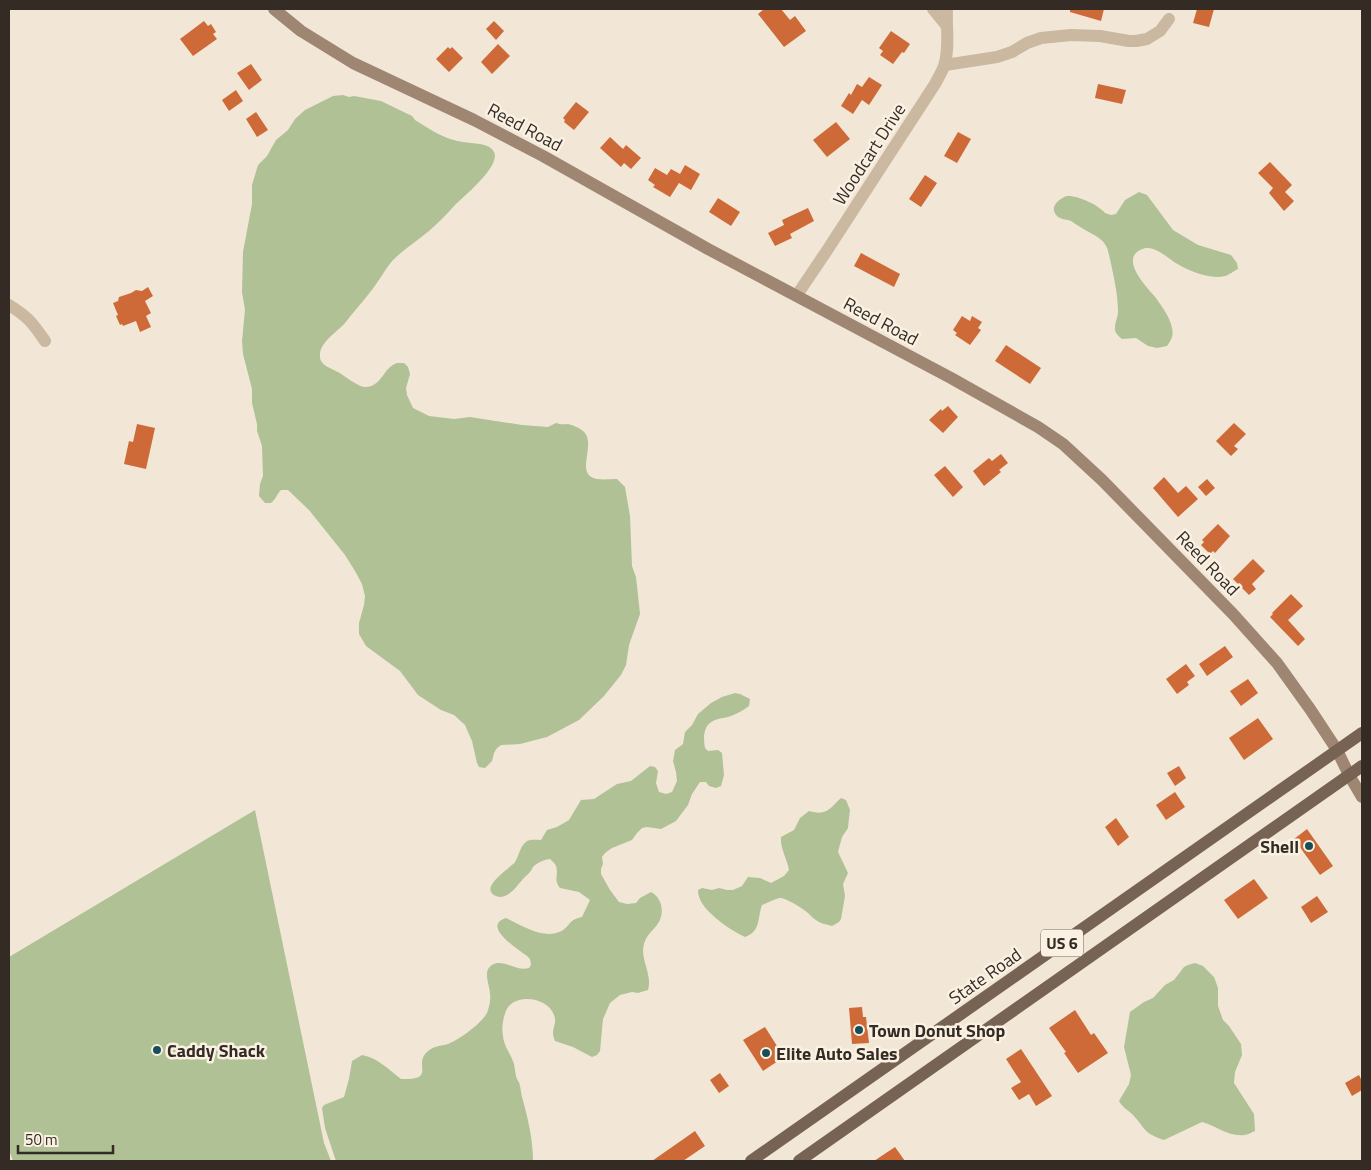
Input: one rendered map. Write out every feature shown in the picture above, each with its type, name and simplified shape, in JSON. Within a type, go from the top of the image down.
[{"type":"main road","name":"State Road","points":[[751,1161],[1362,733]]},
{"type":"main road","name":"US 6","points":[[799,1161],[1362,766]]},
{"type":"street","name":"Reed Road","points":[[274,9],[301,31],[353,63],[517,142],[708,249],[797,295],[993,402],[1038,427],[1065,446],[1102,480],[1260,643],[1290,680],[1338,750],[1348,775],[1362,797]]},
{"type":"street","points":[[933,9],[946,25]]},
{"type":"street","name":"Woodcart Drive","points":[[797,295],[936,84],[944,65],[948,45],[946,9]]},
{"type":"street","points":[[944,65],[997,58],[1041,38],[1071,35],[1100,36],[1128,41],[1147,39],[1160,31],[1169,19]]},
{"type":"street","points":[[9,305],[26,316],[45,341]]},
{"type":"green space","points":[[343,95],[381,101],[412,116],[415,120],[444,137],[456,141],[488,146],[494,152],[495,158],[487,173],[473,188],[429,231],[402,252],[387,267],[365,299],[323,346],[320,355],[321,361],[326,366],[364,387],[379,381],[392,365],[404,363],[408,367],[410,374],[406,388],[413,408],[429,416],[454,419],[470,417],[548,427],[556,423],[576,427],[587,436],[586,465],[590,476],[597,479],[617,479],[625,487],[630,516],[632,566],[636,577],[640,614],[629,645],[626,665],[621,675],[604,696],[579,720],[547,737],[520,744],[501,745],[494,753],[492,761],[485,768],[479,767],[477,763],[472,741],[465,725],[454,715],[441,710],[418,695],[400,671],[366,646],[359,634],[359,623],[365,596],[362,584],[345,555],[309,510],[288,490],[281,490],[271,503],[265,503],[259,496],[263,476],[262,446],[257,431],[252,403],[252,389],[243,354],[242,341],[245,310],[242,292],[243,252],[252,204],[252,185],[258,165],[267,156],[276,140],[288,130],[295,119],[305,110],[333,96]]},
{"type":"green space","points":[[1139,192],[1147,195],[1173,230],[1198,245],[1231,255],[1237,263],[1238,269],[1225,276],[1212,277],[1198,274],[1185,268],[1153,249],[1144,248],[1140,250],[1135,255],[1134,267],[1170,320],[1173,331],[1167,346],[1157,348],[1148,346],[1136,338],[1122,339],[1117,334],[1115,323],[1118,314],[1117,298],[1114,276],[1106,246],[1095,235],[1071,221],[1058,217],[1054,210],[1059,201],[1067,196],[1071,196],[1093,204],[1105,213],[1116,214],[1125,200]]},
{"type":"green space","points":[[735,693],[750,699],[749,706],[731,716],[711,722],[706,728],[704,736],[705,748],[708,751],[718,750],[722,753],[724,775],[721,786],[716,788],[709,786],[706,782],[700,782],[692,794],[688,805],[676,821],[661,829],[642,828],[632,840],[612,848],[602,857],[601,874],[619,902],[627,904],[636,903],[640,898],[651,892],[658,898],[662,907],[660,921],[648,936],[643,947],[649,978],[648,990],[620,995],[610,1003],[603,1019],[600,1051],[592,1057],[573,1047],[555,1041],[553,1036],[554,1015],[542,1002],[522,999],[511,1004],[505,1014],[502,1032],[520,1084],[530,1129],[533,1161],[336,1161],[325,1128],[322,1108],[324,1105],[344,1097],[352,1061],[362,1055],[368,1056],[378,1061],[401,1079],[418,1077],[422,1071],[423,1057],[429,1050],[453,1042],[464,1035],[480,1022],[487,1013],[490,990],[487,971],[492,965],[501,963],[524,969],[529,968],[531,965],[530,959],[499,932],[497,926],[499,922],[506,918],[532,930],[553,934],[563,930],[573,920],[582,917],[590,900],[579,892],[560,888],[556,880],[556,866],[550,859],[543,860],[533,867],[529,874],[508,894],[500,897],[491,892],[493,883],[515,862],[524,844],[529,840],[541,840],[547,830],[569,820],[581,800],[594,799],[617,784],[631,781],[650,766],[655,767],[658,771],[656,783],[659,792],[666,794],[672,792],[677,781],[673,761],[675,750],[683,744],[685,732],[692,725],[698,714],[711,703]]},
{"type":"green space","points":[[841,798],[846,800],[850,810],[848,828],[842,837],[838,852],[848,873],[843,884],[845,896],[839,922],[832,926],[821,923],[799,906],[780,898],[762,905],[756,928],[745,937],[723,924],[708,911],[699,897],[698,890],[702,888],[733,890],[742,886],[748,877],[760,878],[771,883],[784,876],[789,870],[781,837],[794,830],[800,818],[809,811],[824,812]]},
{"type":"green space","name":"Caddy Shack","points":[[255,810],[324,1143],[331,1161],[13,1161],[9,1150],[9,957]]},
{"type":"green space","points":[[1195,963],[1203,966],[1214,977],[1218,988],[1218,1006],[1223,1020],[1241,1044],[1242,1055],[1235,1072],[1234,1083],[1254,1114],[1255,1131],[1245,1135],[1238,1135],[1228,1133],[1202,1122],[1164,1140],[1148,1133],[1119,1101],[1129,1084],[1131,1075],[1124,1047],[1130,1012],[1153,998],[1165,985],[1174,980],[1184,967]]},
{"type":"building","points":[[764,9],[781,9],[790,20],[795,16],[806,31],[784,47],[758,14]]},
{"type":"building","points":[[1070,9],[1104,9],[1101,21],[1070,12]]},
{"type":"building","points":[[1197,9],[1214,9],[1209,27],[1193,23]]},
{"type":"building","points":[[204,21],[208,26],[211,24],[216,32],[213,34],[217,39],[193,56],[180,39]]},
{"type":"building","points":[[494,21],[504,31],[496,40],[486,29]]},
{"type":"building","points":[[891,31],[910,44],[893,64],[880,55],[883,51],[879,48]]},
{"type":"building","points":[[498,44],[510,56],[492,74],[481,62]]},
{"type":"building","points":[[448,47],[450,49],[452,47],[463,58],[449,72],[436,59]]},
{"type":"building","points":[[251,64],[262,80],[249,90],[237,73]]},
{"type":"building","points":[[869,77],[882,85],[869,105],[862,100],[853,114],[841,106],[849,93],[851,95],[857,84],[862,87]]},
{"type":"building","points":[[1098,84],[1126,90],[1122,104],[1095,98]]},
{"type":"building","points":[[236,90],[243,101],[229,111],[222,100]]},
{"type":"building","points":[[576,102],[589,112],[574,130],[564,122],[563,118]]},
{"type":"building","points":[[256,112],[268,130],[257,137],[246,119]]},
{"type":"building","points":[[836,122],[850,139],[827,157],[813,140]]},
{"type":"building","points":[[958,132],[971,139],[957,163],[944,156]]},
{"type":"building","points":[[610,137],[623,149],[626,145],[641,158],[631,169],[624,163],[621,167],[600,148]]},
{"type":"building","points":[[1270,162],[1292,185],[1285,192],[1294,201],[1284,211],[1269,193],[1273,188],[1258,173]]},
{"type":"building","points":[[685,165],[700,174],[691,190],[679,183],[670,197],[653,187],[655,185],[648,180],[655,168],[667,175],[671,169],[680,174]]},
{"type":"building","points":[[925,175],[937,183],[921,207],[909,199]]},
{"type":"building","points":[[718,198],[740,212],[731,226],[709,212]]},
{"type":"building","points":[[808,208],[814,221],[790,234],[792,238],[775,246],[768,233],[784,225],[782,220]]},
{"type":"building","points":[[861,253],[900,274],[894,287],[854,266]]},
{"type":"building","points":[[148,287],[153,296],[145,301],[151,313],[146,316],[151,327],[140,332],[136,321],[123,326],[122,324],[120,325],[113,303],[118,301],[119,297],[136,290],[142,291]]},
{"type":"building","points":[[962,316],[970,321],[972,316],[982,322],[978,328],[981,330],[970,345],[955,335],[957,333],[953,330]]},
{"type":"building","points":[[1006,345],[1041,368],[1030,384],[995,361]]},
{"type":"building","points":[[948,406],[958,417],[943,433],[929,420],[941,409],[942,411]]},
{"type":"building","points":[[1234,423],[1246,434],[1234,446],[1238,449],[1231,456],[1216,441]]},
{"type":"building","points":[[137,424],[155,428],[146,469],[124,464],[129,441],[133,442]]},
{"type":"building","points":[[1001,454],[1008,463],[999,470],[1001,472],[984,486],[973,471],[989,458],[992,461]]},
{"type":"building","points":[[945,466],[963,487],[953,497],[934,475]]},
{"type":"building","points":[[1164,477],[1178,493],[1186,486],[1198,499],[1178,517],[1153,488]]},
{"type":"building","points":[[1207,479],[1215,488],[1206,496],[1198,487]]},
{"type":"building","points":[[1218,524],[1230,536],[1215,553],[1213,551],[1210,554],[1201,545],[1204,542],[1202,540]]},
{"type":"building","points":[[1253,559],[1265,571],[1252,584],[1256,589],[1249,595],[1233,579]]},
{"type":"building","points":[[1291,594],[1303,606],[1288,620],[1305,639],[1298,646],[1270,617]]},
{"type":"building","points":[[1225,646],[1233,657],[1207,676],[1199,664]]},
{"type":"building","points":[[1186,664],[1195,676],[1187,682],[1189,685],[1177,694],[1166,679]]},
{"type":"building","points":[[1248,679],[1258,693],[1241,706],[1230,691]]},
{"type":"building","points":[[1258,718],[1273,739],[1244,760],[1229,738]]},
{"type":"building","points":[[1179,766],[1186,778],[1175,786],[1167,773]]},
{"type":"building","points":[[1175,792],[1185,807],[1166,820],[1156,805]]},
{"type":"building","points":[[1116,818],[1129,837],[1118,846],[1105,827]]},
{"type":"building","points":[[1307,829],[1333,866],[1320,875],[1294,839]]},
{"type":"building","points":[[1254,879],[1268,898],[1238,919],[1224,900]]},
{"type":"building","points":[[1317,896],[1328,912],[1311,923],[1301,907]]},
{"type":"building","name":"Town Donut Shop","points":[[862,1007],[863,1017],[866,1017],[869,1043],[852,1044],[849,1008]]},
{"type":"building","points":[[1075,1010],[1091,1035],[1094,1033],[1108,1053],[1078,1073],[1049,1028]]},
{"type":"building","points":[[765,1027],[784,1057],[763,1071],[743,1040]]},
{"type":"building","points":[[1021,1049],[1052,1096],[1036,1106],[1029,1094],[1019,1100],[1011,1088],[1021,1082],[1006,1059]]},
{"type":"building","points":[[720,1073],[729,1086],[719,1093],[710,1080]]},
{"type":"building","points":[[1359,1075],[1362,1081],[1362,1090],[1352,1096],[1345,1083]]},
{"type":"building","points":[[695,1131],[705,1146],[683,1161],[652,1161]]},
{"type":"building","points":[[895,1147],[905,1161],[874,1161]]},
{"type":"place","name":"Shell","points":[[1309,846]]},
{"type":"place","name":"Town Donut Shop","points":[[859,1030]]},
{"type":"place","name":"Caddy Shack","points":[[157,1050]]},
{"type":"place","name":"Elite Auto Sales","points":[[766,1053]]}]
